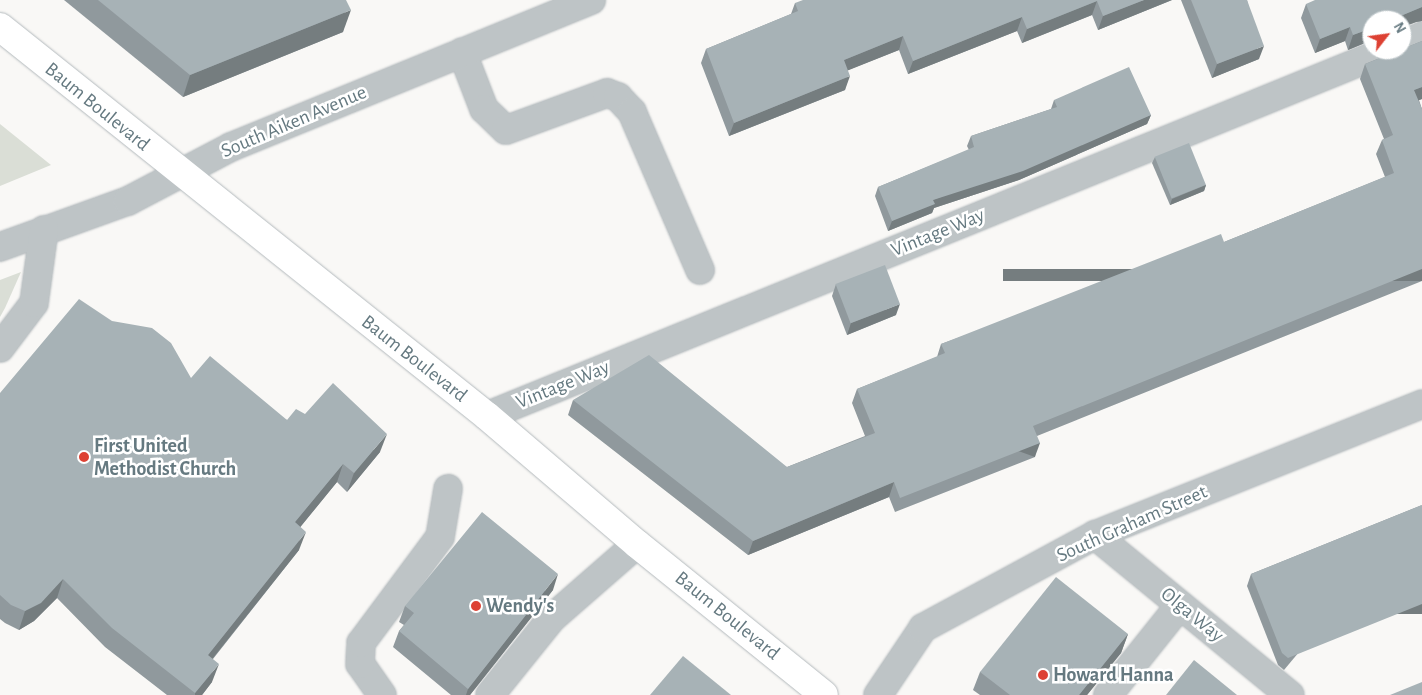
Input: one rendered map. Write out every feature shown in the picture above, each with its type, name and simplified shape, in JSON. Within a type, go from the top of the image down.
[{"type":"main road","name":"Baum Boulevard","points":[[0,27],[180,174],[488,416],[637,544],[824,695]]},
{"type":"street","name":"South Aiken Avenue","points":[[0,247],[128,201],[231,147],[591,0]]},
{"type":"street","points":[[462,52],[484,109],[506,130],[607,93],[618,97],[632,112],[700,270]]},
{"type":"street","name":"Vintage Way","points":[[488,416],[1364,60]]},
{"type":"street","points":[[0,348],[34,304],[44,230]]},
{"type":"street","name":"South Graham Street","points":[[878,695],[923,628],[1095,535],[1422,404]]},
{"type":"street","points":[[382,695],[360,664],[361,643],[440,537],[448,489]]},
{"type":"street","name":"Olga Way","points":[[1095,535],[1290,695]]},
{"type":"street","points":[[490,695],[551,618],[637,544]]},
{"type":"street","points":[[1108,695],[1180,605]]},
{"type":"shaded area","points":[[0,124],[51,165],[0,186]]},
{"type":"shaded area","points":[[21,272],[5,308],[0,317],[0,280]]},
{"type":"building","points":[[98,0],[346,0],[351,10],[190,75]]},
{"type":"building","points":[[803,0],[1144,0],[1103,16],[1097,1],[1027,29],[1022,17],[913,61],[903,36],[844,60],[850,76],[734,123],[706,49],[798,11],[795,3]]},
{"type":"building","points":[[1191,0],[1247,0],[1264,46],[1217,64]]},
{"type":"building","points":[[1315,0],[1422,0],[1422,7],[1412,11],[1362,10],[1362,32],[1353,35],[1350,27],[1320,39],[1306,4]]},
{"type":"building","points":[[1422,41],[1422,87],[1414,90],[1422,109],[1422,269],[1033,426],[1040,443],[900,498],[894,482],[753,541],[573,400],[649,355],[787,467],[875,433],[857,389],[945,353],[941,344],[1221,234],[1224,242],[1394,173],[1382,140],[1393,135],[1365,64],[1375,60],[1412,60],[1412,45]]},
{"type":"building","points":[[1129,67],[1151,115],[1023,171],[933,200],[935,204],[892,221],[878,187],[974,147],[971,136],[1057,107],[1054,100]]},
{"type":"building","points":[[1189,143],[1206,185],[1172,199],[1155,157]]},
{"type":"building","points":[[885,265],[900,304],[851,323],[836,284]]},
{"type":"building","points":[[79,299],[112,321],[152,328],[171,343],[191,378],[210,356],[287,420],[296,409],[305,414],[333,383],[387,434],[354,473],[343,464],[295,522],[306,532],[208,655],[219,664],[195,693],[112,628],[63,579],[41,603],[25,611],[11,605],[0,595],[0,393]]},
{"type":"building","points":[[1422,505],[1422,604],[1288,658],[1282,653],[1251,574]]},
{"type":"building","name":"Wendy's","points":[[482,512],[558,574],[468,689],[399,631],[414,613],[405,606]]},
{"type":"building","points":[[1056,577],[1128,634],[1079,695],[1010,695],[980,672]]},
{"type":"building","points":[[683,656],[731,695],[650,695]]},
{"type":"building","points":[[1194,660],[1237,695],[1166,695]]},
{"type":"building","points":[[1422,682],[1422,695],[1390,695]]},
{"type":"place","name":"First United Methodist Church","points":[[84,457]]},
{"type":"place","name":"Wendy's","points":[[476,606]]},
{"type":"place","name":"Howard Hanna","points":[[1043,675]]}]
